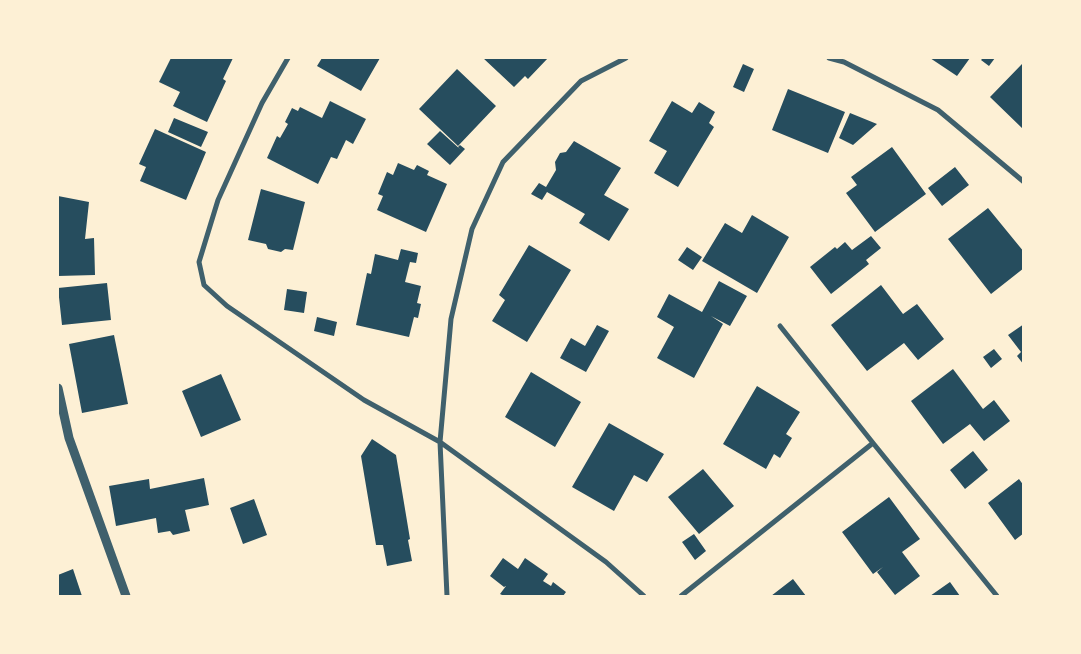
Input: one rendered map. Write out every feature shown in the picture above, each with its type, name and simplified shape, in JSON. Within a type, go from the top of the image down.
[{"type":"street","points":[[288,58],[262,103],[218,200],[199,262],[204,285],[228,306],[364,400],[440,442],[606,562],[644,596]]},
{"type":"street","points":[[447,596],[440,442],[451,319],[472,229],[503,162],[581,81],[626,58]]},
{"type":"street","points":[[829,58],[844,62],[938,110],[1024,182]]},
{"type":"street","points":[[780,326],[997,596]]},
{"type":"street","points":[[58,388],[69,438],[126,596]]},
{"type":"street","points":[[681,596],[873,443]]},
{"type":"building","points":[[171,58],[233,58],[223,79],[226,81],[207,122],[173,106],[180,92],[159,82]]},
{"type":"building","points":[[322,58],[380,58],[361,91],[317,66]]},
{"type":"building","points":[[483,58],[548,58],[528,79],[525,76],[514,87]]},
{"type":"building","points":[[930,58],[970,58],[957,76]]},
{"type":"building","points":[[983,58],[995,58],[989,66],[981,60]]},
{"type":"building","points":[[743,64],[754,69],[744,92],[733,87]]},
{"type":"building","points":[[1022,64],[1024,65],[1024,130],[990,97]]},
{"type":"building","points":[[457,69],[496,106],[458,146],[419,109]]},
{"type":"building","points":[[788,89],[845,112],[828,153],[772,130]]},
{"type":"building","points":[[330,101],[366,119],[353,144],[346,140],[337,159],[331,157],[318,184],[267,158],[277,136],[280,138],[288,124],[285,122],[292,108],[298,111],[300,107],[322,118]]},
{"type":"building","points":[[672,101],[692,113],[699,102],[715,112],[709,123],[714,127],[678,187],[654,173],[667,151],[649,141]]},
{"type":"building","points":[[850,113],[877,124],[853,145],[839,138]]},
{"type":"building","points":[[174,118],[208,132],[201,147],[168,132]]},
{"type":"building","points":[[155,129],[206,152],[186,200],[140,181],[146,167],[139,164]]},
{"type":"building","points":[[440,131],[461,150],[458,147],[460,145],[465,149],[450,165],[427,144]]},
{"type":"building","points":[[574,141],[621,168],[604,195],[629,209],[609,241],[579,223],[585,214],[547,192],[542,200],[531,194],[539,183],[546,187],[556,170],[555,162],[560,153],[566,152]]},
{"type":"building","points":[[892,147],[926,194],[875,232],[846,193],[857,185],[851,177]]},
{"type":"building","points":[[398,163],[414,170],[417,165],[429,171],[427,175],[447,184],[426,232],[377,210],[383,196],[378,194],[387,172],[393,175]]},
{"type":"building","points":[[955,167],[969,185],[942,206],[928,188]]},
{"type":"building","points":[[261,189],[305,202],[293,250],[285,249],[281,252],[268,249],[266,244],[248,240]]},
{"type":"building","points":[[58,196],[89,202],[85,239],[94,238],[95,275],[58,276]]},
{"type":"building","points":[[988,208],[1024,252],[1024,268],[991,294],[948,239]]},
{"type":"building","points":[[752,215],[789,237],[757,293],[702,261],[725,223],[742,233]]},
{"type":"building","points":[[871,236],[881,248],[866,260],[869,264],[831,294],[810,267],[835,247],[837,249],[845,242],[852,250]]},
{"type":"building","points":[[529,245],[571,270],[527,342],[492,321],[505,300],[499,295]]},
{"type":"building","points":[[687,247],[702,257],[693,270],[678,260]]},
{"type":"building","points":[[401,249],[418,253],[416,263],[410,262],[405,282],[421,286],[417,303],[421,304],[418,318],[414,317],[409,337],[356,325],[367,273],[371,274],[375,254],[398,260]]},
{"type":"building","points":[[719,281],[747,296],[730,326],[711,316],[723,324],[694,378],[657,358],[674,327],[657,317],[669,294],[702,312]]},
{"type":"building","points":[[107,283],[111,320],[62,325],[58,288]]},
{"type":"building","points":[[881,285],[903,314],[917,304],[944,339],[918,360],[904,343],[867,371],[831,325]]},
{"type":"building","points":[[287,289],[307,292],[304,313],[284,310]]},
{"type":"building","points":[[317,317],[337,322],[334,336],[314,331]]},
{"type":"building","points":[[1024,324],[1024,365],[1017,356],[1021,352],[1008,335]]},
{"type":"building","points":[[597,325],[609,331],[586,372],[560,358],[571,338],[585,346]]},
{"type":"building","points":[[114,335],[128,404],[82,413],[69,344]]},
{"type":"building","points":[[994,349],[1002,359],[991,368],[983,357]]},
{"type":"building","points":[[953,369],[983,409],[994,400],[1010,421],[984,441],[970,424],[943,444],[911,401]]},
{"type":"building","points":[[531,372],[581,402],[555,447],[505,417]]},
{"type":"building","points":[[221,374],[241,420],[201,437],[182,391]]},
{"type":"building","points":[[757,386],[800,412],[786,434],[792,438],[780,458],[774,454],[766,469],[723,444]]},
{"type":"building","points":[[609,423],[664,454],[647,482],[634,475],[614,511],[572,487]]},
{"type":"building","points":[[372,439],[396,455],[412,561],[387,566],[383,545],[376,545],[361,456]]},
{"type":"building","points":[[973,451],[988,470],[965,489],[950,470]]},
{"type":"building","points":[[703,469],[734,506],[699,534],[668,497]]},
{"type":"building","points":[[204,478],[209,505],[185,510],[190,531],[173,535],[170,531],[158,533],[156,518],[116,526],[109,486],[149,479],[150,489]]},
{"type":"building","points":[[1019,479],[1024,486],[1024,533],[1015,540],[988,503]]},
{"type":"building","points":[[889,497],[920,539],[902,552],[920,576],[895,595],[877,572],[883,567],[873,574],[842,532]]},
{"type":"building","points":[[254,499],[267,535],[243,544],[230,508]]},
{"type":"building","points":[[694,534],[706,551],[695,560],[682,542]]},
{"type":"building","points":[[503,558],[518,569],[525,558],[548,574],[543,581],[551,586],[553,582],[566,592],[563,596],[504,596],[500,594],[506,586],[504,587],[490,576]]},
{"type":"building","points":[[73,569],[82,596],[58,596],[58,575]]},
{"type":"building","points":[[793,579],[806,596],[771,596]]},
{"type":"building","points":[[950,582],[960,596],[930,596]]}]
